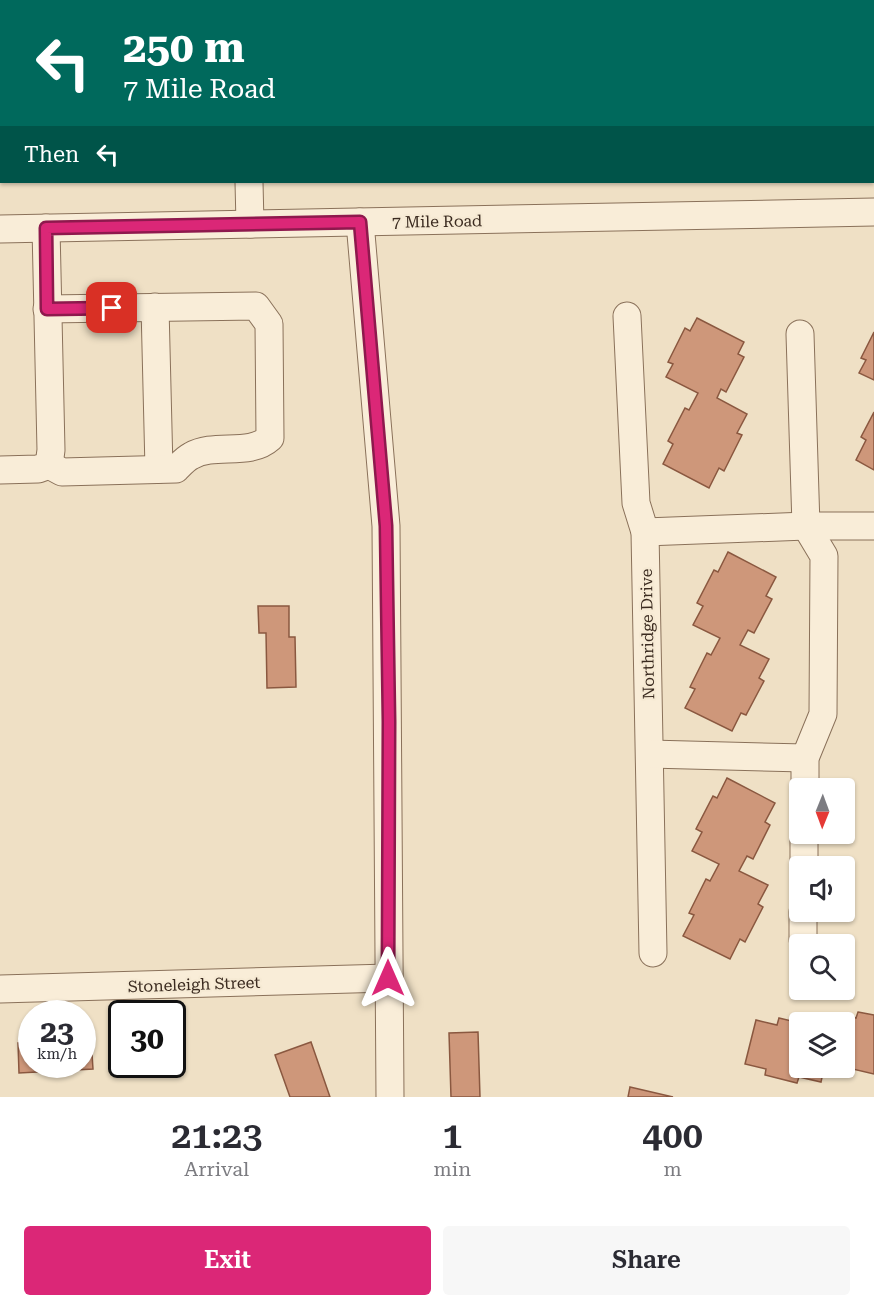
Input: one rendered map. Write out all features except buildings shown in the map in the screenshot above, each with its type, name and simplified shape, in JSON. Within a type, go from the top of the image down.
[{"type":"street","points":[[249,183],[250,224]]},
{"type":"street","name":"7 Mile Road","points":[[0,229],[874,212]]},
{"type":"street","points":[[360,222],[386,526],[390,1097]]},
{"type":"street","points":[[46,228],[51,450],[49,465]]},
{"type":"street","points":[[0,470],[38,469],[49,465],[62,472],[176,469],[190,456],[210,450],[261,446],[270,438],[269,324],[256,306],[47,309]]},
{"type":"street","points":[[154,307],[159,470]]},
{"type":"street","name":"Northridge Drive","points":[[627,316],[636,503],[645,532],[653,953]]},
{"type":"street","points":[[800,334],[806,526],[824,556],[823,714],[805,758],[805,778]]},
{"type":"street","points":[[645,532],[874,526]]},
{"type":"street","points":[[650,754],[805,758]]},
{"type":"street","name":"Stoneleigh Street","points":[[0,989],[388,978]]},
{"type":"route","points":[[112,308],[47,309],[46,228],[360,222],[386,526],[389,722],[388,978]]}]
